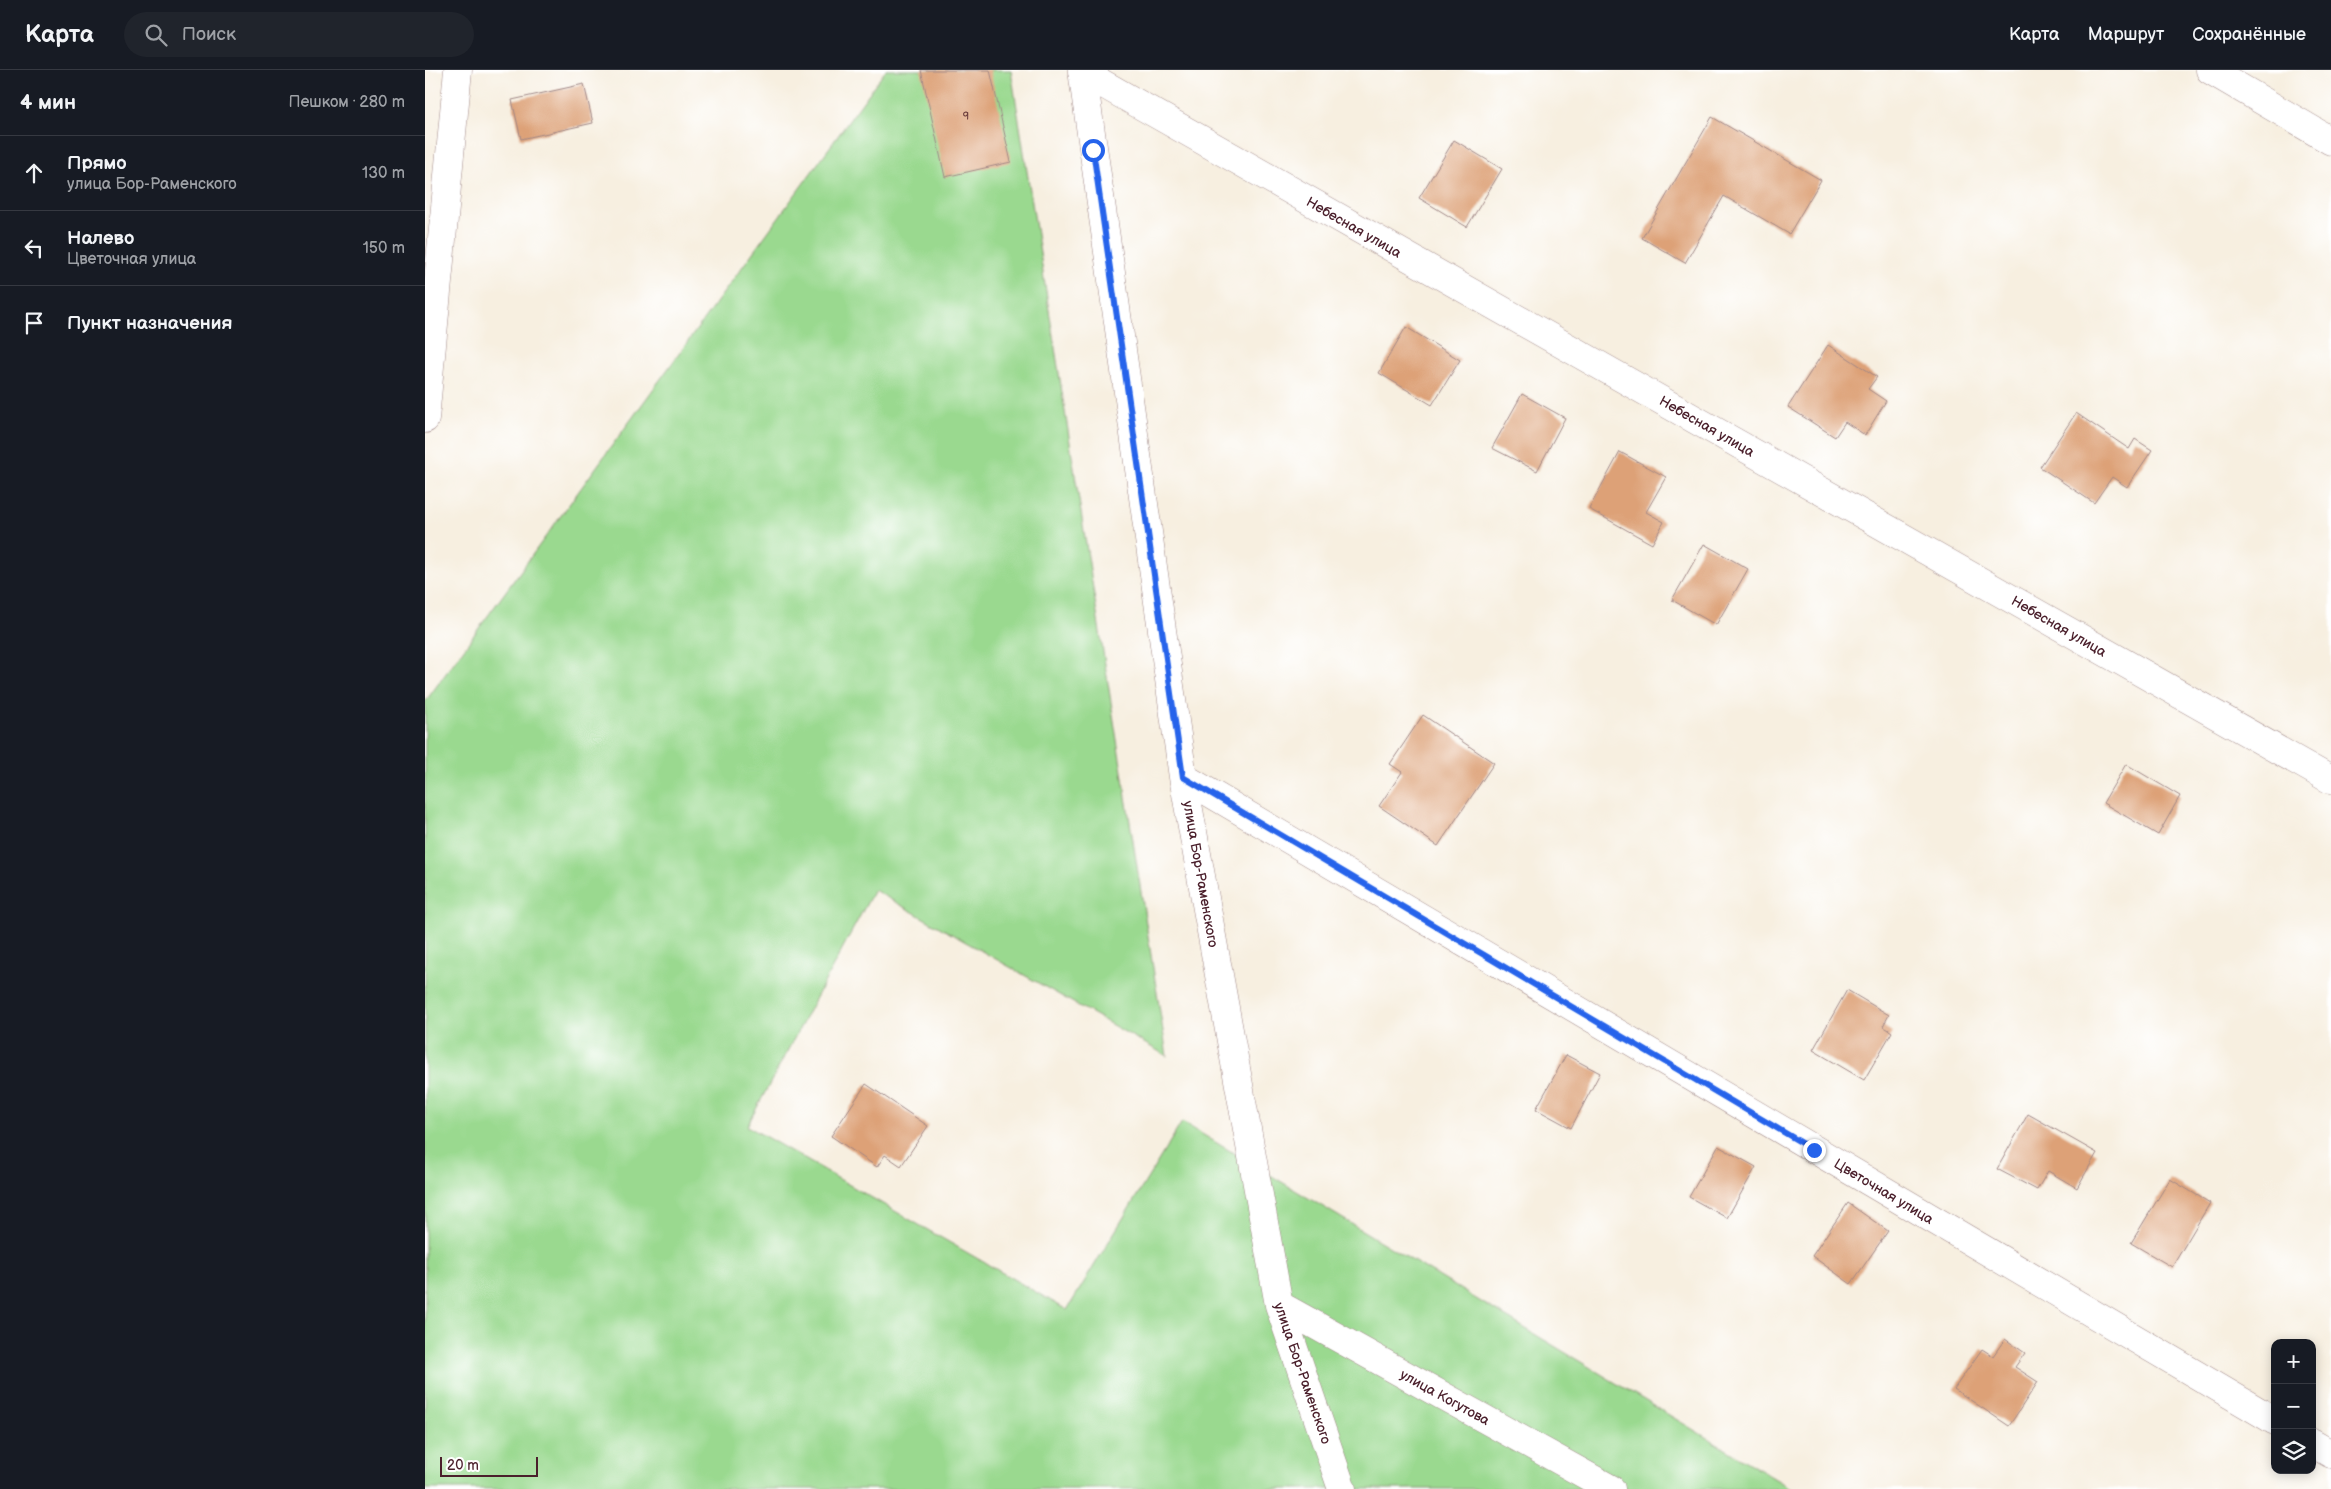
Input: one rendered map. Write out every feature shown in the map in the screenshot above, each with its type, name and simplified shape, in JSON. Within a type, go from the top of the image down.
[{"type":"street","points":[[425,418],[458,70]]},
{"type":"street","points":[[2209,70],[2331,141]]},
{"type":"street","name":"улица Бор-Раменского","points":[[1082,71],[1183,777],[1279,1305],[1343,1489]]},
{"type":"street","name":"Небесная улица","points":[[1082,71],[2331,780]]},
{"type":"street","name":"Цветочная улица","points":[[1183,777],[2271,1419]]},
{"type":"street","name":"улица Когутова","points":[[1279,1305],[1611,1489]]},
{"type":"street","points":[[2316,1445],[2331,1454]]},
{"type":"green space","points":[[886,70],[1011,70],[1167,1056],[874,890],[747,1126],[1067,1310],[1182,1122],[1792,1489],[425,1489],[425,702]]},
{"type":"building","points":[[921,70],[990,70],[1011,162],[945,177]]},
{"type":"building","points":[[584,84],[593,123],[521,139],[512,100]]},
{"type":"building","points":[[1712,117],[1821,180],[1789,234],[1724,196],[1685,263],[1642,238]]},
{"type":"building","points":[[1454,140],[1502,169],[1467,227],[1419,198]]},
{"type":"building","points":[[1406,327],[1460,360],[1432,405],[1379,373]]},
{"type":"building","points":[[1828,345],[1877,377],[1868,389],[1886,401],[1865,435],[1845,422],[1835,437],[1788,407]]},
{"type":"building","points":[[1522,394],[1565,418],[1537,471],[1492,448]]},
{"type":"building","points":[[2076,413],[2129,449],[2135,439],[2152,450],[2127,487],[2112,477],[2094,503],[2040,467]]},
{"type":"building","points":[[1620,452],[1666,477],[1646,512],[1664,522],[1652,544],[1589,509]]},
{"type":"building","points":[[1704,544],[1748,569],[1716,625],[1672,600]]},
{"type":"building","points":[[1423,715],[1494,763],[1438,846],[1379,806],[1402,772],[1390,764]]},
{"type":"building","points":[[2126,764],[2180,796],[2158,835],[2103,803]]},
{"type":"building","points":[[1847,990],[1889,1015],[1883,1026],[1892,1032],[1864,1080],[1813,1050]]},
{"type":"building","points":[[1566,1055],[1600,1073],[1571,1128],[1536,1109]]},
{"type":"building","points":[[866,1084],[928,1126],[901,1166],[885,1155],[877,1167],[831,1136]]},
{"type":"building","points":[[2028,1114],[2097,1153],[2077,1188],[2048,1171],[2037,1190],[1997,1169]]},
{"type":"building","points":[[1718,1146],[1756,1167],[1727,1218],[1689,1197]]},
{"type":"building","points":[[2170,1179],[2210,1203],[2172,1267],[2131,1243]]},
{"type":"building","points":[[1848,1203],[1888,1231],[1851,1284],[1812,1256]]},
{"type":"building","points":[[2005,1339],[2025,1353],[2015,1367],[2038,1382],[2009,1426],[1954,1389],[1982,1349],[1993,1356]]},
{"type":"route","points":[[1093,150],[1183,777],[1814,1150]]}]
